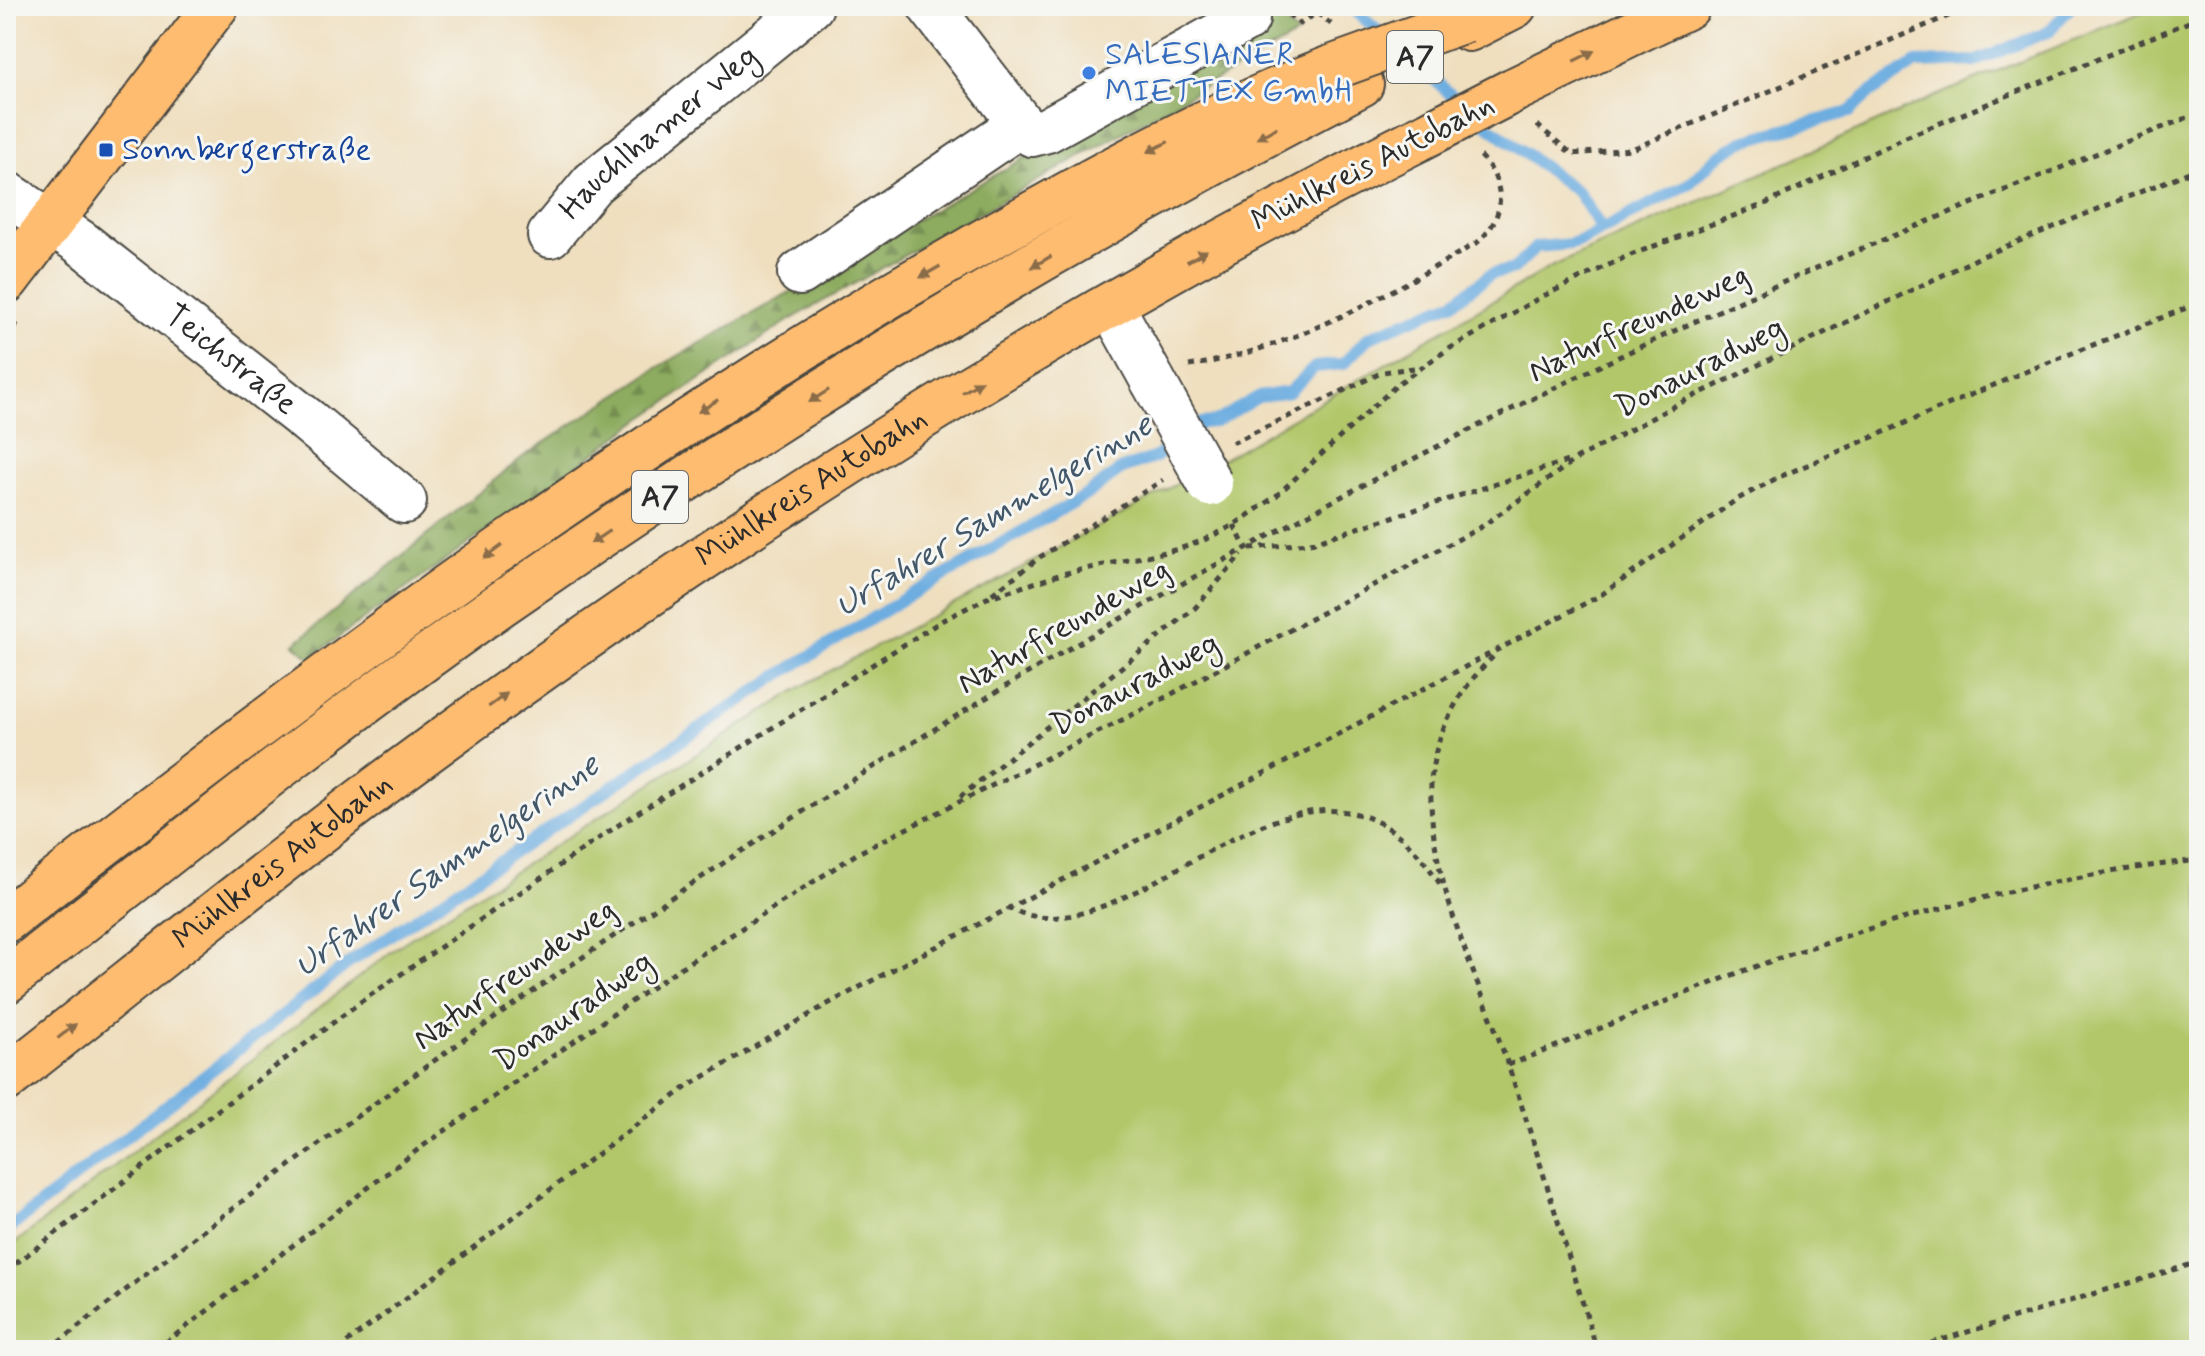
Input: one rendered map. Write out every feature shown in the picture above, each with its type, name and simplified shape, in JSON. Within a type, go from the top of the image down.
[{"type":"main road","points":[[6,281],[216,6]]},
{"type":"main road","name":"A7","points":[[6,981],[380,691],[668,491],[934,323],[1279,127],[1346,76],[1514,6]]},
{"type":"main road","name":"Mühlkreis Autobahn","points":[[6,1079],[270,871],[582,640],[852,461],[1111,305],[1292,202],[1688,6]]},
{"type":"main road","points":[[6,920],[354,652],[684,421],[852,316],[1077,188],[1263,94],[1346,76]]},
{"type":"street","name":"Hauchlhamer Weg","points":[[550,235],[593,183],[811,6]]},
{"type":"street","points":[[930,6],[1032,134],[1047,130],[1247,19]]},
{"type":"street","points":[[800,273],[1021,124]]},
{"type":"street","points":[[6,193],[51,224]]},
{"type":"street","name":"Teichstraße","points":[[51,224],[80,242],[308,421],[404,501]]},
{"type":"street","points":[[1111,305],[1153,381],[1190,480]]},
{"type":"path","points":[[1542,130],[1572,154],[1632,149],[1972,6]]},
{"type":"path","points":[[1296,21],[1300,24],[1317,13]]},
{"type":"path","points":[[987,598],[1075,571],[1179,549],[1234,525],[1276,496],[1369,410],[1423,367],[1530,303],[1628,256],[1765,204],[1906,137],[2199,18]]},
{"type":"path","name":"Naturfreundeweg","points":[[49,1350],[351,1119],[674,895],[873,768],[1147,603],[1592,370],[1896,232],[2199,113]]},
{"type":"path","points":[[1153,381],[1177,368],[1213,363],[1280,344],[1478,242],[1498,217],[1501,197],[1498,180],[1489,164]]},
{"type":"path","name":"Donauradweg","points":[[156,1350],[420,1148],[677,970],[858,853],[1142,710],[1481,527],[1578,458],[1676,405],[1980,257],[2199,168]]},
{"type":"path","points":[[337,1350],[688,1086],[826,1005],[1601,595],[1736,500],[1777,478],[2022,373],[2199,303]]},
{"type":"path","points":[[1231,443],[1383,372],[1423,367]]},
{"type":"path","points":[[953,803],[1195,608],[1246,549],[1311,543],[1578,458]]},
{"type":"path","points":[[6,1271],[359,1003],[646,808],[903,644],[987,598],[1040,557],[1190,480]]},
{"type":"path","points":[[1499,651],[1480,671],[1449,717],[1432,766],[1433,827],[1445,894],[1508,1065],[1597,1350]]},
{"type":"path","points":[[1007,907],[1035,918],[1076,916],[1120,899],[1212,848],[1259,827],[1329,811],[1361,817],[1391,833],[1422,859],[1445,894]]},
{"type":"path","points":[[1508,1065],[1755,967],[1856,933],[2020,890],[2152,865],[2199,860]]},
{"type":"path","points":[[1908,1350],[2199,1262]]},
{"type":"green space","points":[[2157,6],[2199,6],[2199,1350],[6,1350],[6,1250],[400,945],[804,685],[1218,462],[1551,267],[1938,95]]},
{"type":"green space","points":[[1275,15],[1298,34],[788,321],[640,420],[310,658],[294,644],[524,456],[657,368]]},
{"type":"waterway","points":[[1350,6],[1387,39]]},
{"type":"waterway","name":"Urfahrer Sammelgerinne","points":[[6,1231],[349,963],[779,675],[905,598],[1086,495],[1122,469],[1156,457],[1201,423],[1215,422],[1258,397],[1289,392],[1315,367],[1343,364],[1369,337],[1454,302],[1491,274],[1514,269],[1536,247],[1571,244],[1585,239],[1690,183],[1717,157],[1743,141],[1849,112],[1870,93],[1916,63],[1976,61],[2048,32],[2072,6]]},
{"type":"waterway","points":[[1404,53],[1465,107]]},
{"type":"waterway","points":[[1479,119],[1579,193],[1601,228]]},
{"type":"place","name":"SALESIANER MIETTEX GmbH","points":[[1089,73]]},
{"type":"place","name":"Sonnbergerstraße","points":[[106,150]]}]
